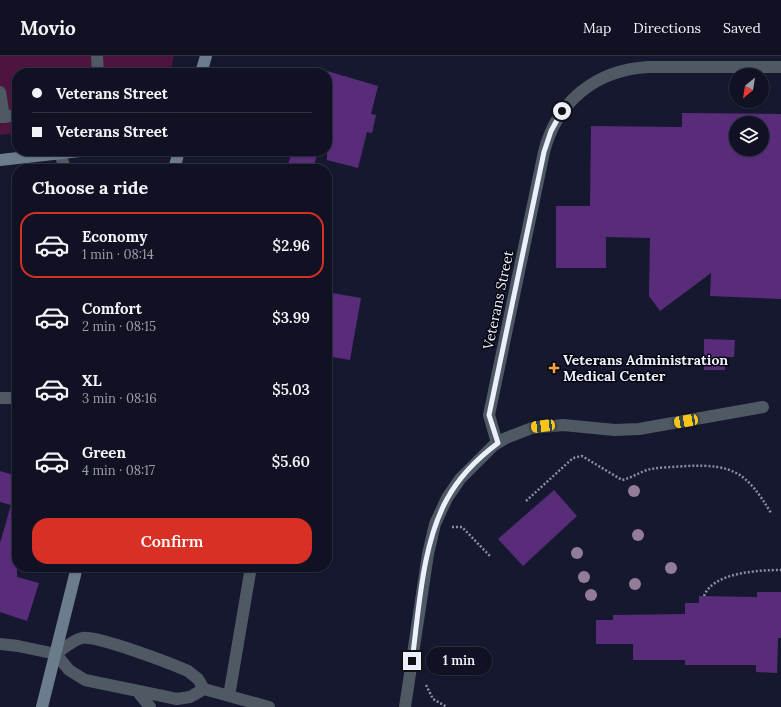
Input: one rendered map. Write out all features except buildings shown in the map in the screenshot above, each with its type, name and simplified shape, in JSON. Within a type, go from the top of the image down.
[{"type":"main road","points":[[202,68],[206,56]]},
{"type":"main road","points":[[0,160],[34,156]]},
{"type":"main road","points":[[42,707],[76,572]]},
{"type":"street","points":[[97,56],[98,68]]},
{"type":"street","name":"Veterans Street","points":[[498,443],[489,415],[544,152],[551,131],[564,108],[589,84],[603,77],[628,69],[648,67],[781,67]]},
{"type":"street","points":[[0,92],[2,117],[12,116]]},
{"type":"street","points":[[0,398],[12,398]]},
{"type":"street","points":[[405,707],[428,554],[435,524],[447,498],[460,479],[498,443],[532,428],[563,425],[615,430],[639,429],[763,407]]},
{"type":"street","points":[[229,696],[250,572]]},
{"type":"street","points":[[56,654],[74,641],[82,638],[93,638],[188,671],[198,679],[204,689],[269,707]]},
{"type":"street","points":[[0,644],[56,654],[69,670],[82,679],[138,692],[181,699],[190,697],[204,689]]},
{"type":"street","points":[[138,692],[150,707]]},
{"type":"path","points":[[526,501],[573,458],[582,456],[622,480],[650,469],[711,465],[725,468],[740,476],[754,487],[771,513]]},
{"type":"path","points":[[449,529],[455,526],[462,527],[490,556]]},
{"type":"path","points":[[704,596],[708,590],[719,582],[740,573],[781,570]]},
{"type":"path","points":[[426,679],[427,687],[433,699],[447,707]]},
{"type":"shaded area","points":[[0,56],[174,56],[171,68],[12,68],[12,134],[0,135]]},
{"type":"place","name":"Veterans Administration Medical Center","points":[[554,368]]},
{"type":"route","points":[[412,661],[428,554],[435,524],[447,498],[460,479],[473,464],[498,443],[489,415],[544,152],[551,131],[562,111]]}]
